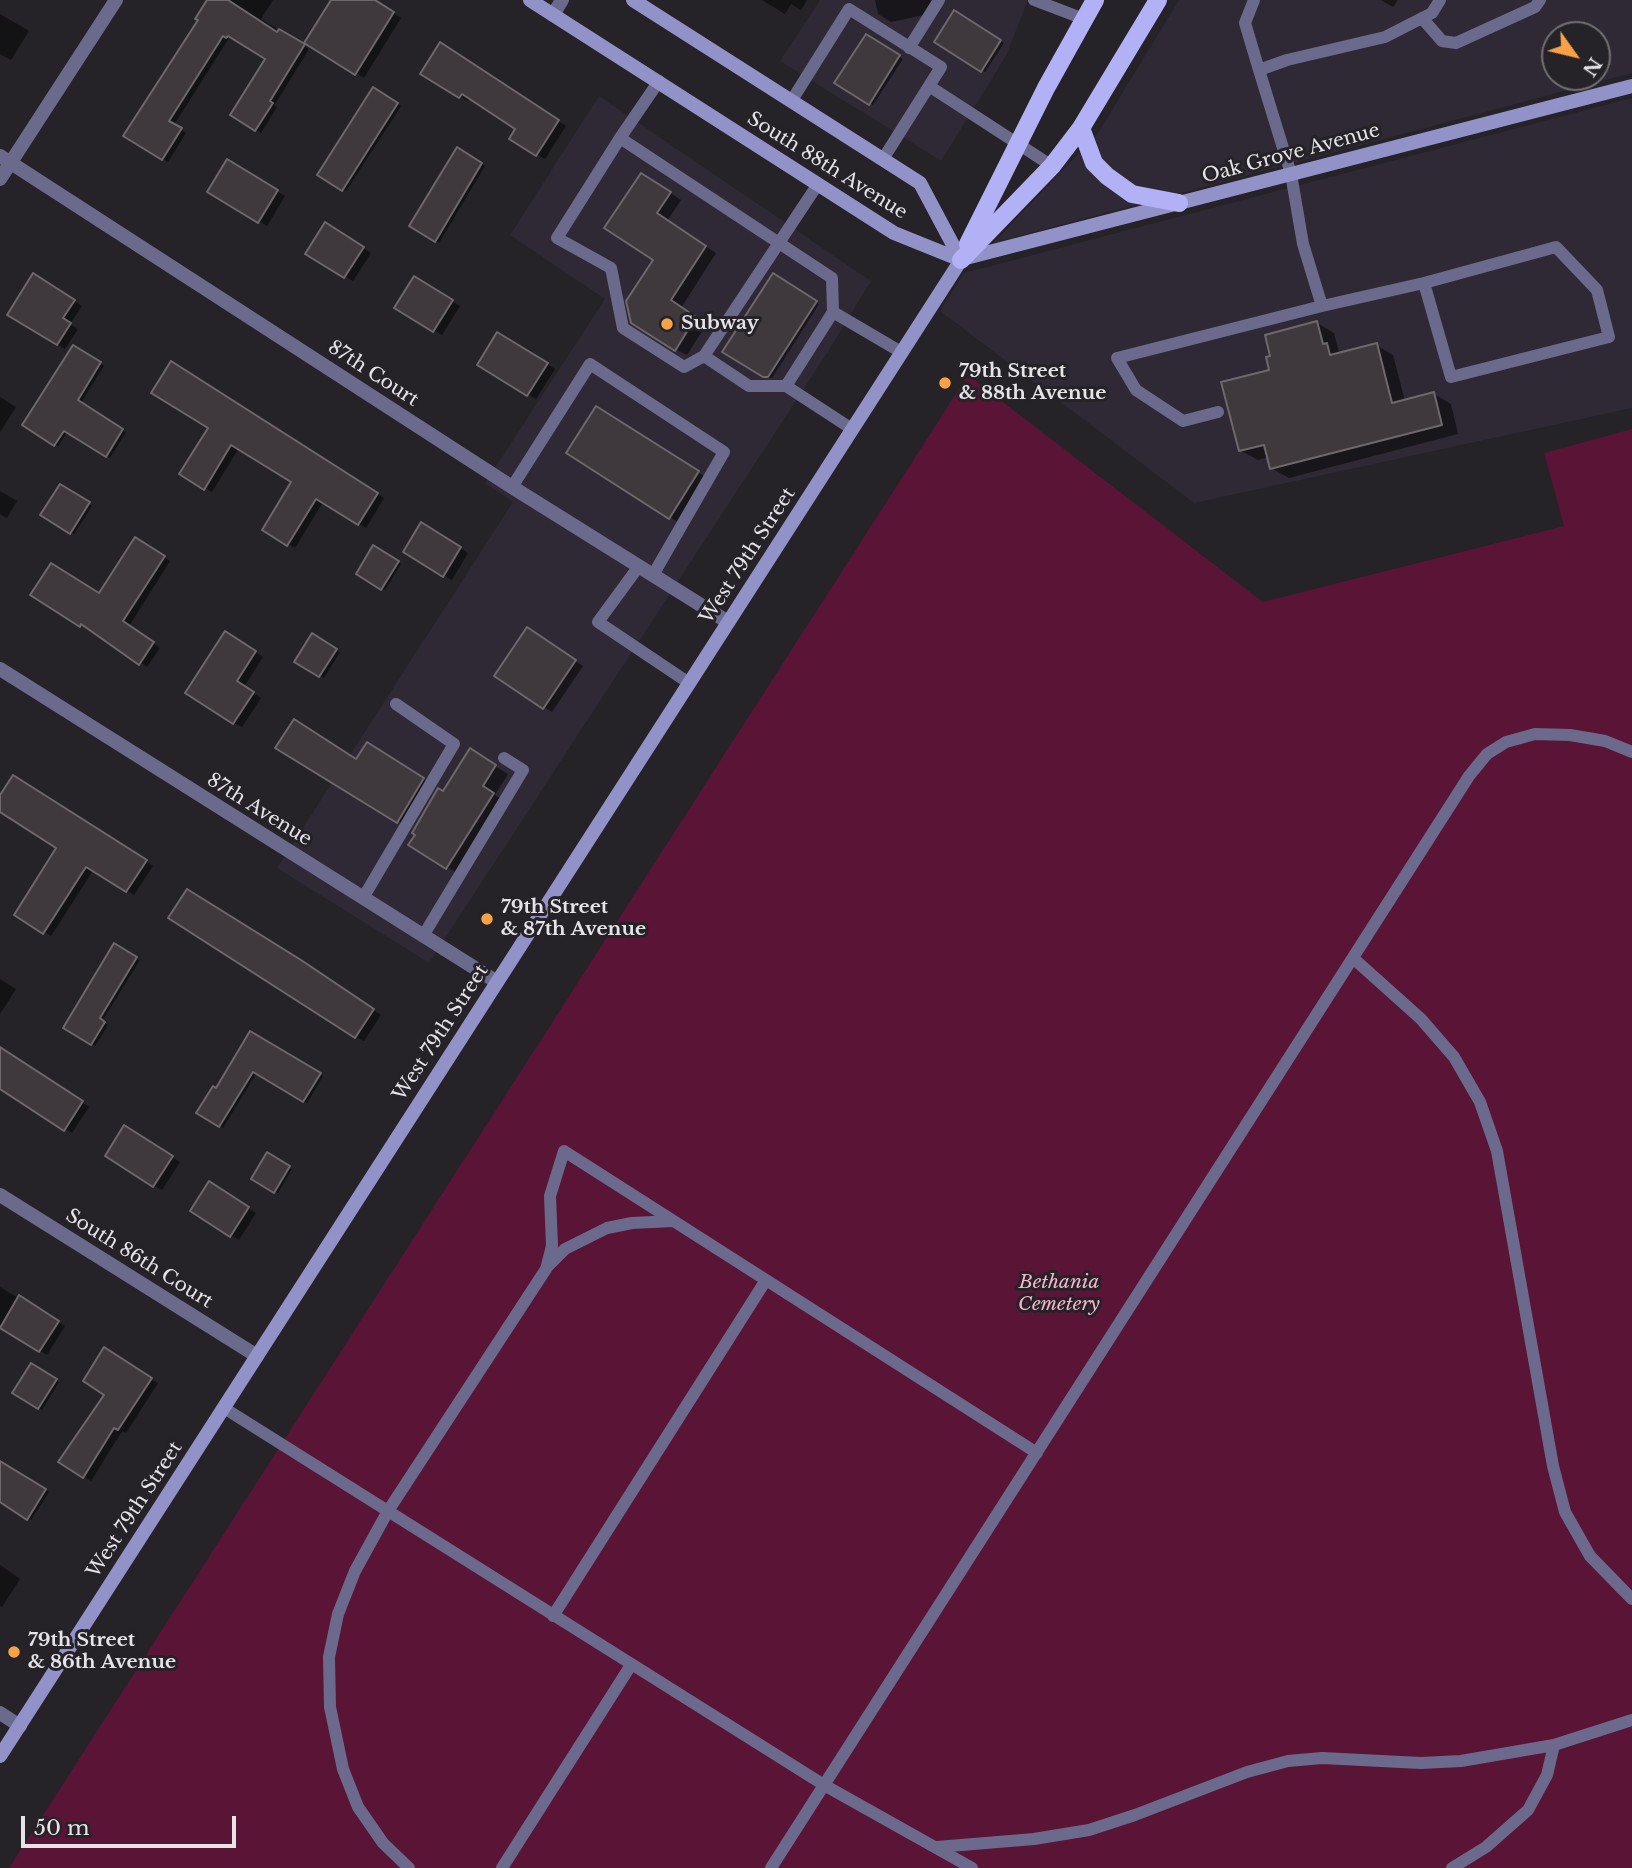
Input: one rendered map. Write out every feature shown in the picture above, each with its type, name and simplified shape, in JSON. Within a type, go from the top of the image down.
[{"type":"main road","name":"South 88th Avenue","points":[[530,0],[894,233],[961,260]]},
{"type":"main road","name":"South 88th Avenue","points":[[633,0],[920,183],[961,260]]},
{"type":"main road","points":[[961,260],[1018,143],[1095,0]]},
{"type":"main road","points":[[961,260],[1052,166],[1081,128],[1158,0]]},
{"type":"main road","name":"Oak Grove Avenue","points":[[961,260],[1632,86]]},
{"type":"main road","points":[[1081,128],[1094,163],[1107,176],[1132,194],[1179,203]]},
{"type":"main road","name":"West 79th Street","points":[[0,1756],[961,260]]},
{"type":"street","points":[[0,179],[5,159],[116,0]]},
{"type":"street","points":[[553,15],[562,0]]},
{"type":"street","name":"87th Court","points":[[5,159],[512,487],[728,622]]},
{"type":"street","name":"87th Avenue","points":[[0,669],[497,982]]},
{"type":"street","name":"South 86th Court","points":[[0,1195],[257,1356]]},
{"type":"street","points":[[0,1713],[20,1726]]},
{"type":"lane","points":[[909,48],[939,0]]},
{"type":"lane","points":[[1034,0],[1084,19]]},
{"type":"lane","points":[[1254,0],[1245,23],[1291,174],[1303,244],[1322,306]]},
{"type":"lane","points":[[1259,70],[1287,60],[1385,37],[1432,13],[1440,0]]},
{"type":"lane","points":[[1422,18],[1442,41],[1456,43],[1535,7],[1540,0]]},
{"type":"lane","points":[[792,100],[849,9],[941,67],[883,159]]},
{"type":"lane","points":[[659,81],[556,238],[611,268],[623,328],[684,367],[704,356],[818,184]]},
{"type":"lane","points":[[929,86],[1052,166]]},
{"type":"lane","points":[[620,138],[832,278],[833,312],[786,386]]},
{"type":"lane","points":[[1218,412],[1183,421],[1136,390],[1116,359],[1322,306],[1424,283],[1556,247],[1597,290],[1609,337],[1451,377],[1424,283]]},
{"type":"lane","points":[[833,312],[901,352]]},
{"type":"lane","points":[[704,356],[749,386],[786,386],[852,429]]},
{"type":"lane","points":[[512,487],[590,364],[724,452],[653,575]]},
{"type":"lane","points":[[639,566],[598,622],[689,683]]},
{"type":"lane","points":[[363,898],[454,744],[396,704]]},
{"type":"lane","points":[[771,1868],[1469,776],[1487,754],[1506,742],[1535,734],[1570,735],[1605,741],[1632,752]]},
{"type":"lane","points":[[423,936],[523,770],[504,758]]},
{"type":"lane","points":[[1353,958],[1421,1019],[1446,1047],[1480,1101],[1497,1151],[1553,1466],[1565,1512],[1590,1556],[1632,1599]]},
{"type":"lane","points":[[546,1269],[552,1246],[550,1196],[564,1151],[1037,1453]]},
{"type":"lane","points":[[410,1868],[383,1843],[358,1807],[343,1769],[330,1707],[329,1657],[338,1614],[355,1571],[388,1511],[546,1269],[565,1249],[607,1228],[632,1223],[674,1221]]},
{"type":"lane","points":[[553,1616],[766,1280]]},
{"type":"lane","points":[[224,1408],[824,1785],[972,1868]]},
{"type":"lane","points":[[502,1868],[631,1665]]},
{"type":"lane","points":[[936,1847],[1034,1839],[1089,1830],[1247,1772],[1288,1761],[1322,1758],[1421,1763],[1461,1761],[1554,1745],[1632,1720]]},
{"type":"lane","points":[[1452,1868],[1486,1847],[1528,1810],[1547,1775],[1554,1745]]},
{"type":"shaded area","points":[[820,0],[1028,0],[1006,56],[941,161],[780,61]]},
{"type":"shaded area","points":[[1179,0],[1632,0],[1632,73],[1611,79],[1611,21],[1541,21],[1541,91],[1564,91],[993,243],[1098,133]]},
{"type":"shaded area","points":[[599,96],[871,281],[829,350],[429,963],[277,868],[513,502],[485,483],[605,299],[510,235]]},
{"type":"shaded area","points":[[1632,98],[1632,408],[1194,503],[940,311],[964,273]]},
{"type":"green space","name":"Bethania Cemetery","points":[[968,375],[1263,602],[1564,526],[1544,453],[1632,429],[1632,1868],[9,1868]]},
{"type":"building","points":[[207,0],[228,0],[277,32],[279,29],[305,44],[255,131],[230,115],[265,59],[228,36],[223,36],[169,121],[182,128],[162,160],[123,136],[198,20],[195,19]]},
{"type":"building","points":[[331,0],[375,0],[394,12],[355,75],[304,43]]},
{"type":"building","points":[[954,10],[1001,40],[981,72],[934,42]]},
{"type":"building","points":[[866,34],[900,55],[869,105],[834,83]]},
{"type":"building","points":[[440,42],[559,120],[536,156],[509,139],[515,129],[462,94],[459,98],[420,74]]},
{"type":"building","points":[[373,87],[398,103],[342,191],[317,175]]},
{"type":"building","points":[[457,147],[482,163],[435,242],[409,226]]},
{"type":"building","points":[[227,159],[278,190],[258,223],[207,192]]},
{"type":"building","points":[[641,173],[671,192],[657,213],[706,246],[671,300],[696,317],[675,351],[631,323],[626,301],[653,260],[604,228]]},
{"type":"building","points":[[325,222],[364,247],[344,278],[305,254]]},
{"type":"building","points":[[33,273],[75,300],[63,318],[71,323],[57,345],[7,315]]},
{"type":"building","points":[[773,273],[817,301],[768,377],[763,377],[722,352]]},
{"type":"building","points":[[414,276],[453,300],[433,332],[394,308]]},
{"type":"building","points":[[1317,321],[1323,344],[1327,343],[1330,355],[1377,343],[1392,403],[1434,392],[1442,425],[1270,469],[1264,445],[1239,451],[1221,382],[1269,370],[1266,357],[1270,356],[1265,335]]},
{"type":"building","points":[[497,332],[548,363],[527,396],[477,365]]},
{"type":"building","points":[[73,345],[101,362],[78,400],[123,429],[106,457],[64,431],[54,446],[22,425]]},
{"type":"building","points":[[171,361],[378,493],[358,525],[316,499],[287,546],[262,530],[291,482],[231,445],[204,490],[179,474],[208,428],[151,393]]},
{"type":"building","points":[[596,406],[699,471],[669,519],[566,453]]},
{"type":"building","points":[[60,484],[90,502],[70,534],[40,515]]},
{"type":"building","points":[[421,522],[461,547],[443,577],[403,552]]},
{"type":"building","points":[[135,537],[165,556],[123,621],[154,642],[139,665],[81,624],[80,627],[30,595],[51,563],[99,593]]},
{"type":"building","points":[[373,545],[399,561],[381,590],[356,574]]},
{"type":"building","points":[[527,627],[576,660],[543,709],[494,676]]},
{"type":"building","points":[[225,631],[256,651],[237,681],[254,692],[233,724],[185,693]]},
{"type":"building","points":[[312,633],[337,649],[319,677],[294,662]]},
{"type":"building","points":[[294,719],[356,759],[367,742],[424,778],[397,823],[275,748]]},
{"type":"building","points":[[470,748],[496,765],[483,786],[494,793],[446,869],[408,845],[438,788],[443,791]]},
{"type":"building","points":[[13,775],[147,860],[126,892],[86,867],[43,934],[14,915],[56,848],[0,812],[0,795]]},
{"type":"building","points":[[187,889],[374,1009],[355,1038],[168,918]]},
{"type":"building","points":[[114,943],[137,957],[100,1018],[105,1022],[91,1045],[63,1028]]},
{"type":"building","points":[[250,1031],[321,1073],[303,1102],[253,1072],[219,1127],[196,1113],[213,1086],[216,1088]]},
{"type":"building","points":[[0,1047],[83,1101],[64,1131],[0,1089]]},
{"type":"building","points":[[124,1125],[173,1156],[153,1187],[105,1156]]},
{"type":"building","points":[[267,1152],[290,1166],[274,1193],[251,1179]]},
{"type":"building","points":[[209,1181],[249,1207],[230,1237],[190,1211]]},
{"type":"building","points":[[19,1295],[59,1321],[39,1352],[0,1328]]},
{"type":"building","points":[[104,1347],[152,1378],[118,1430],[114,1428],[83,1478],[58,1462],[104,1395],[83,1381]]},
{"type":"building","points":[[31,1363],[57,1379],[38,1409],[12,1393]]},
{"type":"building","points":[[0,1461],[46,1489],[27,1520],[0,1502]]},
{"type":"place","name":"Subway","points":[[667,324]]},
{"type":"place","name":"79th Street & 88th Avenue","points":[[945,383]]},
{"type":"place","name":"79th Street & 87th Avenue","points":[[487,919]]},
{"type":"place","name":"79th Street & 86th Avenue","points":[[14,1652]]}]
